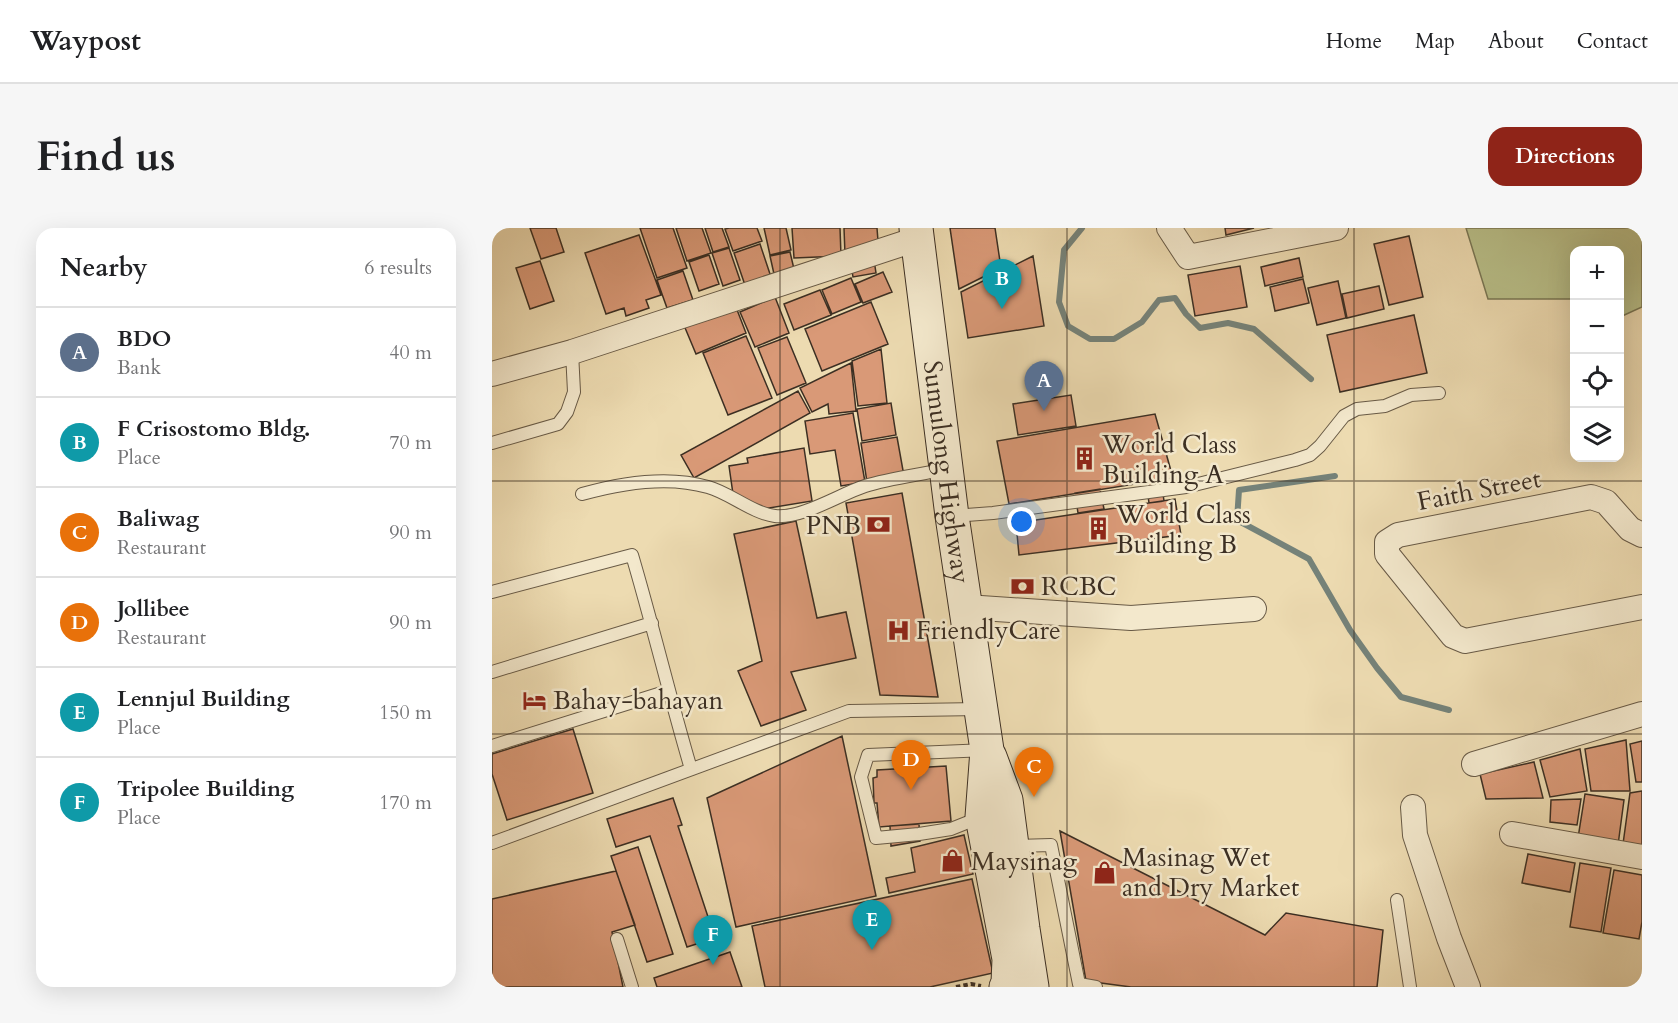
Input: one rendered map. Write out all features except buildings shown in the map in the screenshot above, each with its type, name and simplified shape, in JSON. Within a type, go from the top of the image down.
[{"type":"main road","name":"Sumulong Highway","points":[[916,233],[952,516],[987,750],[982,817],[1009,959],[1006,987]]},
{"type":"main road","name":"Sumulong Highway","points":[[987,750],[1006,800],[1032,987]]},
{"type":"street","points":[[1170,228],[1188,257],[1336,228]]},
{"type":"street","points":[[492,375],[572,352],[916,233]]},
{"type":"street","name":"Faith Street","points":[[1642,535],[1630,529],[1606,502],[1591,497],[1398,536],[1387,542],[1387,554],[1453,636],[1465,641],[1642,607]]},
{"type":"street","points":[[966,607],[1131,618],[1254,609]]},
{"type":"street","points":[[1474,764],[1642,714]]},
{"type":"street","points":[[1413,807],[1415,835],[1449,938],[1468,987]]},
{"type":"street","points":[[1512,834],[1642,857]]},
{"type":"lane","points":[[492,443],[558,424],[567,412],[574,392],[572,352]]},
{"type":"lane","points":[[952,516],[993,513],[1186,487],[1295,460],[1310,455],[1344,416],[1357,409],[1385,406],[1411,395],[1439,393]]},
{"type":"lane","points":[[582,494],[613,485],[672,480],[709,487],[775,516],[793,515],[869,485],[946,469]]},
{"type":"lane","points":[[492,591],[632,555],[691,769]]},
{"type":"lane","points":[[492,672],[652,623]]},
{"type":"lane","points":[[492,746],[668,691]]},
{"type":"lane","points":[[492,843],[849,711],[982,709]]},
{"type":"lane","points":[[982,817],[951,829],[876,838],[861,777],[868,755],[987,750]]},
{"type":"lane","points":[[1012,846],[1052,845],[1079,984],[1096,987]]},
{"type":"lane","points":[[1397,900],[1410,987]]},
{"type":"lane","points":[[617,939],[632,987]]},
{"type":"path","points":[[956,987],[969,986]]},
{"type":"green space","points":[[1466,228],[1642,228],[1642,307],[1624,315],[1624,246],[1570,246],[1570,299],[1488,299]]},
{"type":"waterway","points":[[1082,228],[1064,250],[1059,302],[1068,326],[1090,339],[1114,339],[1142,322],[1159,300],[1175,298],[1200,328],[1228,323],[1254,329],[1311,379]]},
{"type":"waterway","points":[[1335,476],[1239,490],[1237,520],[1309,559],[1350,630],[1401,697],[1449,710]]},
{"type":"place","name":"F Crisostomo Bldg.","points":[[1002,309]]},
{"type":"place","name":"BDO","points":[[1044,411]]},
{"type":"place","name":"World Class Building A","points":[[1084,459]]},
{"type":"place","name":"PNB","points":[[879,525]]},
{"type":"place","name":"World Class Building B","points":[[1098,529]]},
{"type":"place","name":"RCBC","points":[[1023,586]]},
{"type":"place","name":"FriendlyCare","points":[[898,630]]},
{"type":"place","name":"Bahay-bahayan","points":[[535,700]]},
{"type":"place","name":"Jollibee","points":[[911,790]]},
{"type":"place","name":"Baliwag","points":[[1034,797]]},
{"type":"place","name":"Maysinag","points":[[953,861]]},
{"type":"place","name":"Masinag Wet and Dry Market","points":[[1104,872]]},
{"type":"place","name":"Lennjul Building","points":[[872,950]]},
{"type":"place","name":"Tripolee Building","points":[[713,965]]}]
